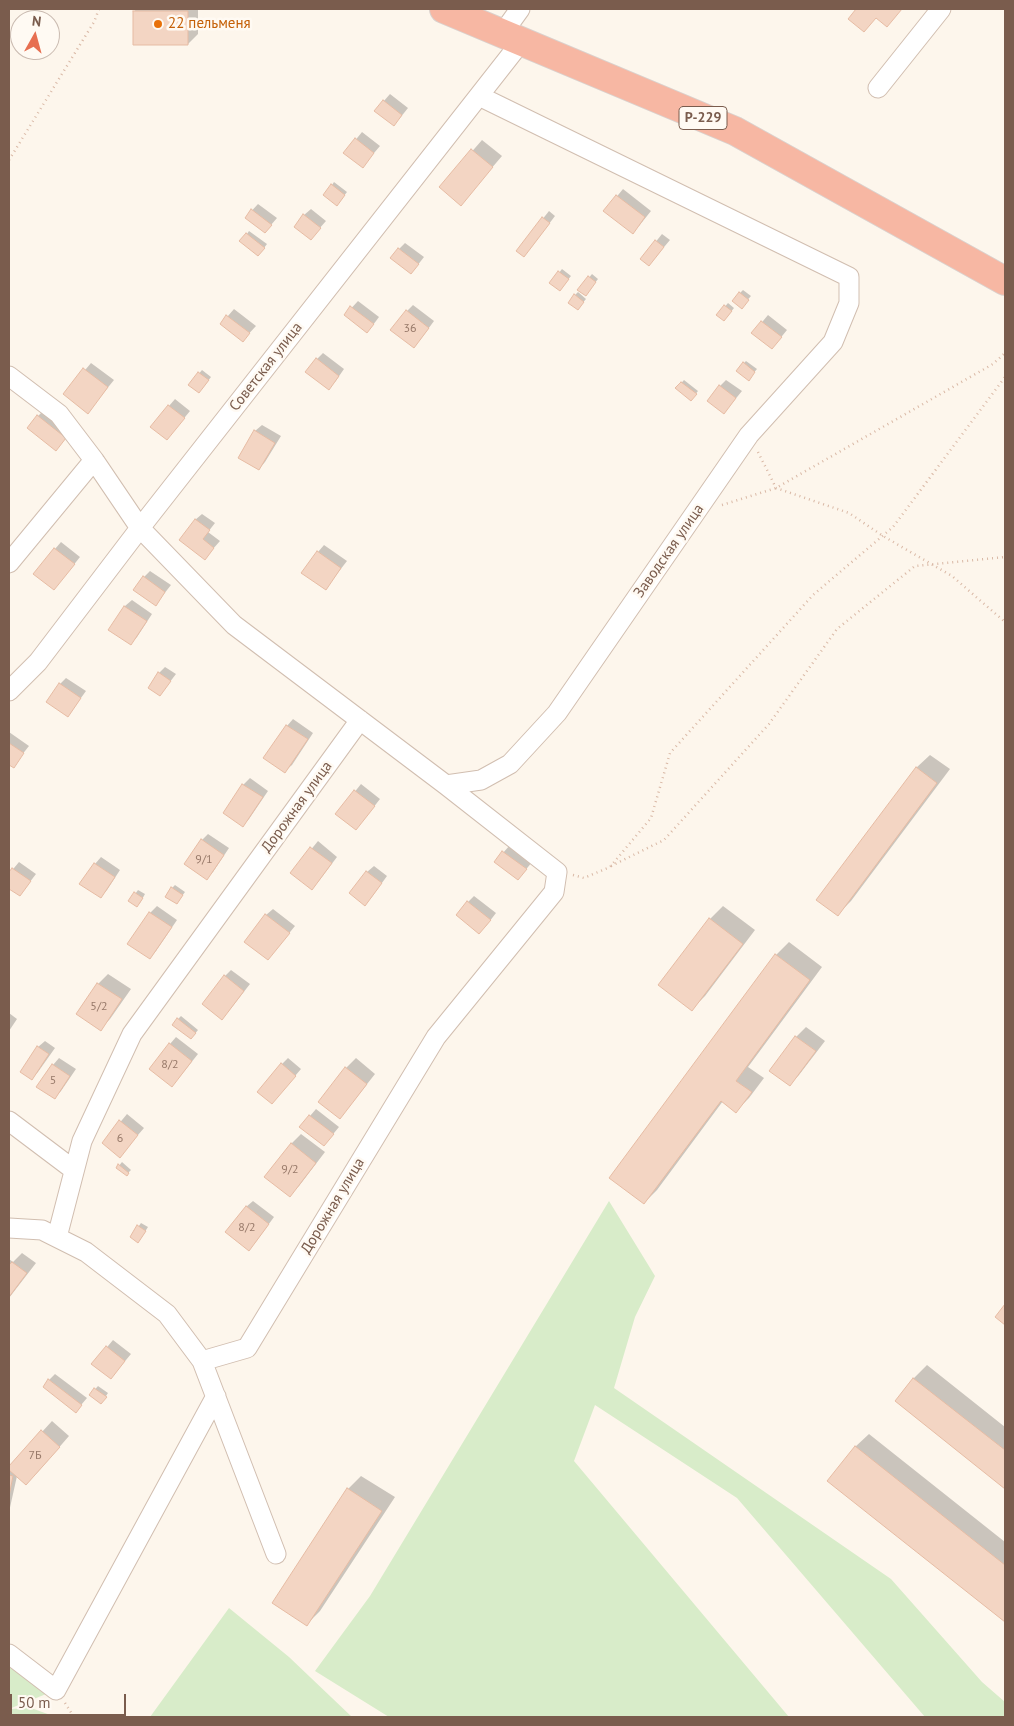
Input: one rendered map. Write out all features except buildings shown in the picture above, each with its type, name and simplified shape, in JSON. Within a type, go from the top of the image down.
[{"type":"highway","name":"Р-229","points":[[444,9],[735,131],[1005,281]]},
{"type":"street","name":"Советская улица","points":[[9,691],[38,662],[140,528],[479,96],[511,38],[520,9]]},
{"type":"street","points":[[878,88],[941,9]]},
{"type":"street","name":"Заводская улица","points":[[446,785],[481,780],[510,764],[557,713],[749,435],[833,342],[849,304],[849,277],[479,96]]},
{"type":"street","points":[[9,376],[59,414],[94,460],[140,528],[234,625],[446,785],[557,872]]},
{"type":"street","points":[[9,563],[94,460]]},
{"type":"street","name":"Дорожная улица","points":[[57,1237],[82,1141],[132,1034],[360,720]]},
{"type":"street","name":"Дорожная улица","points":[[202,1360],[247,1348],[436,1037],[554,892],[557,872]]},
{"type":"street","points":[[9,1121],[74,1170]]},
{"type":"street","points":[[9,1228],[42,1230],[86,1252],[167,1314],[202,1360],[276,1554]]},
{"type":"street","points":[[9,1654],[56,1690],[216,1396]]},
{"type":"path","points":[[9,160],[94,22],[99,9]]},
{"type":"path","points":[[694,514],[776,488],[993,364],[1005,353]]},
{"type":"path","points":[[610,867],[651,818],[670,753],[813,596],[893,527],[1005,377]]},
{"type":"path","points":[[749,435],[776,488],[849,513],[883,536],[952,576],[1005,622]]},
{"type":"path","points":[[557,872],[584,878],[664,840],[770,724],[837,629],[915,566],[1005,556]]},
{"type":"green space","points":[[609,1201],[655,1276],[635,1317],[614,1388],[891,1579],[982,1682],[1005,1702],[1005,1717],[925,1717],[737,1498],[595,1405],[574,1461],[789,1717],[389,1717],[315,1671],[370,1596]]},
{"type":"green space","points":[[229,1608],[289,1657],[352,1717],[150,1717]]},
{"type":"green space","points":[[9,1657],[56,1690],[9,1709]]},
{"type":"green space","points":[[31,1708],[56,1717],[9,1717],[9,1709]]},
{"type":"place","name":"22 пельменя","points":[[158,24]]}]
